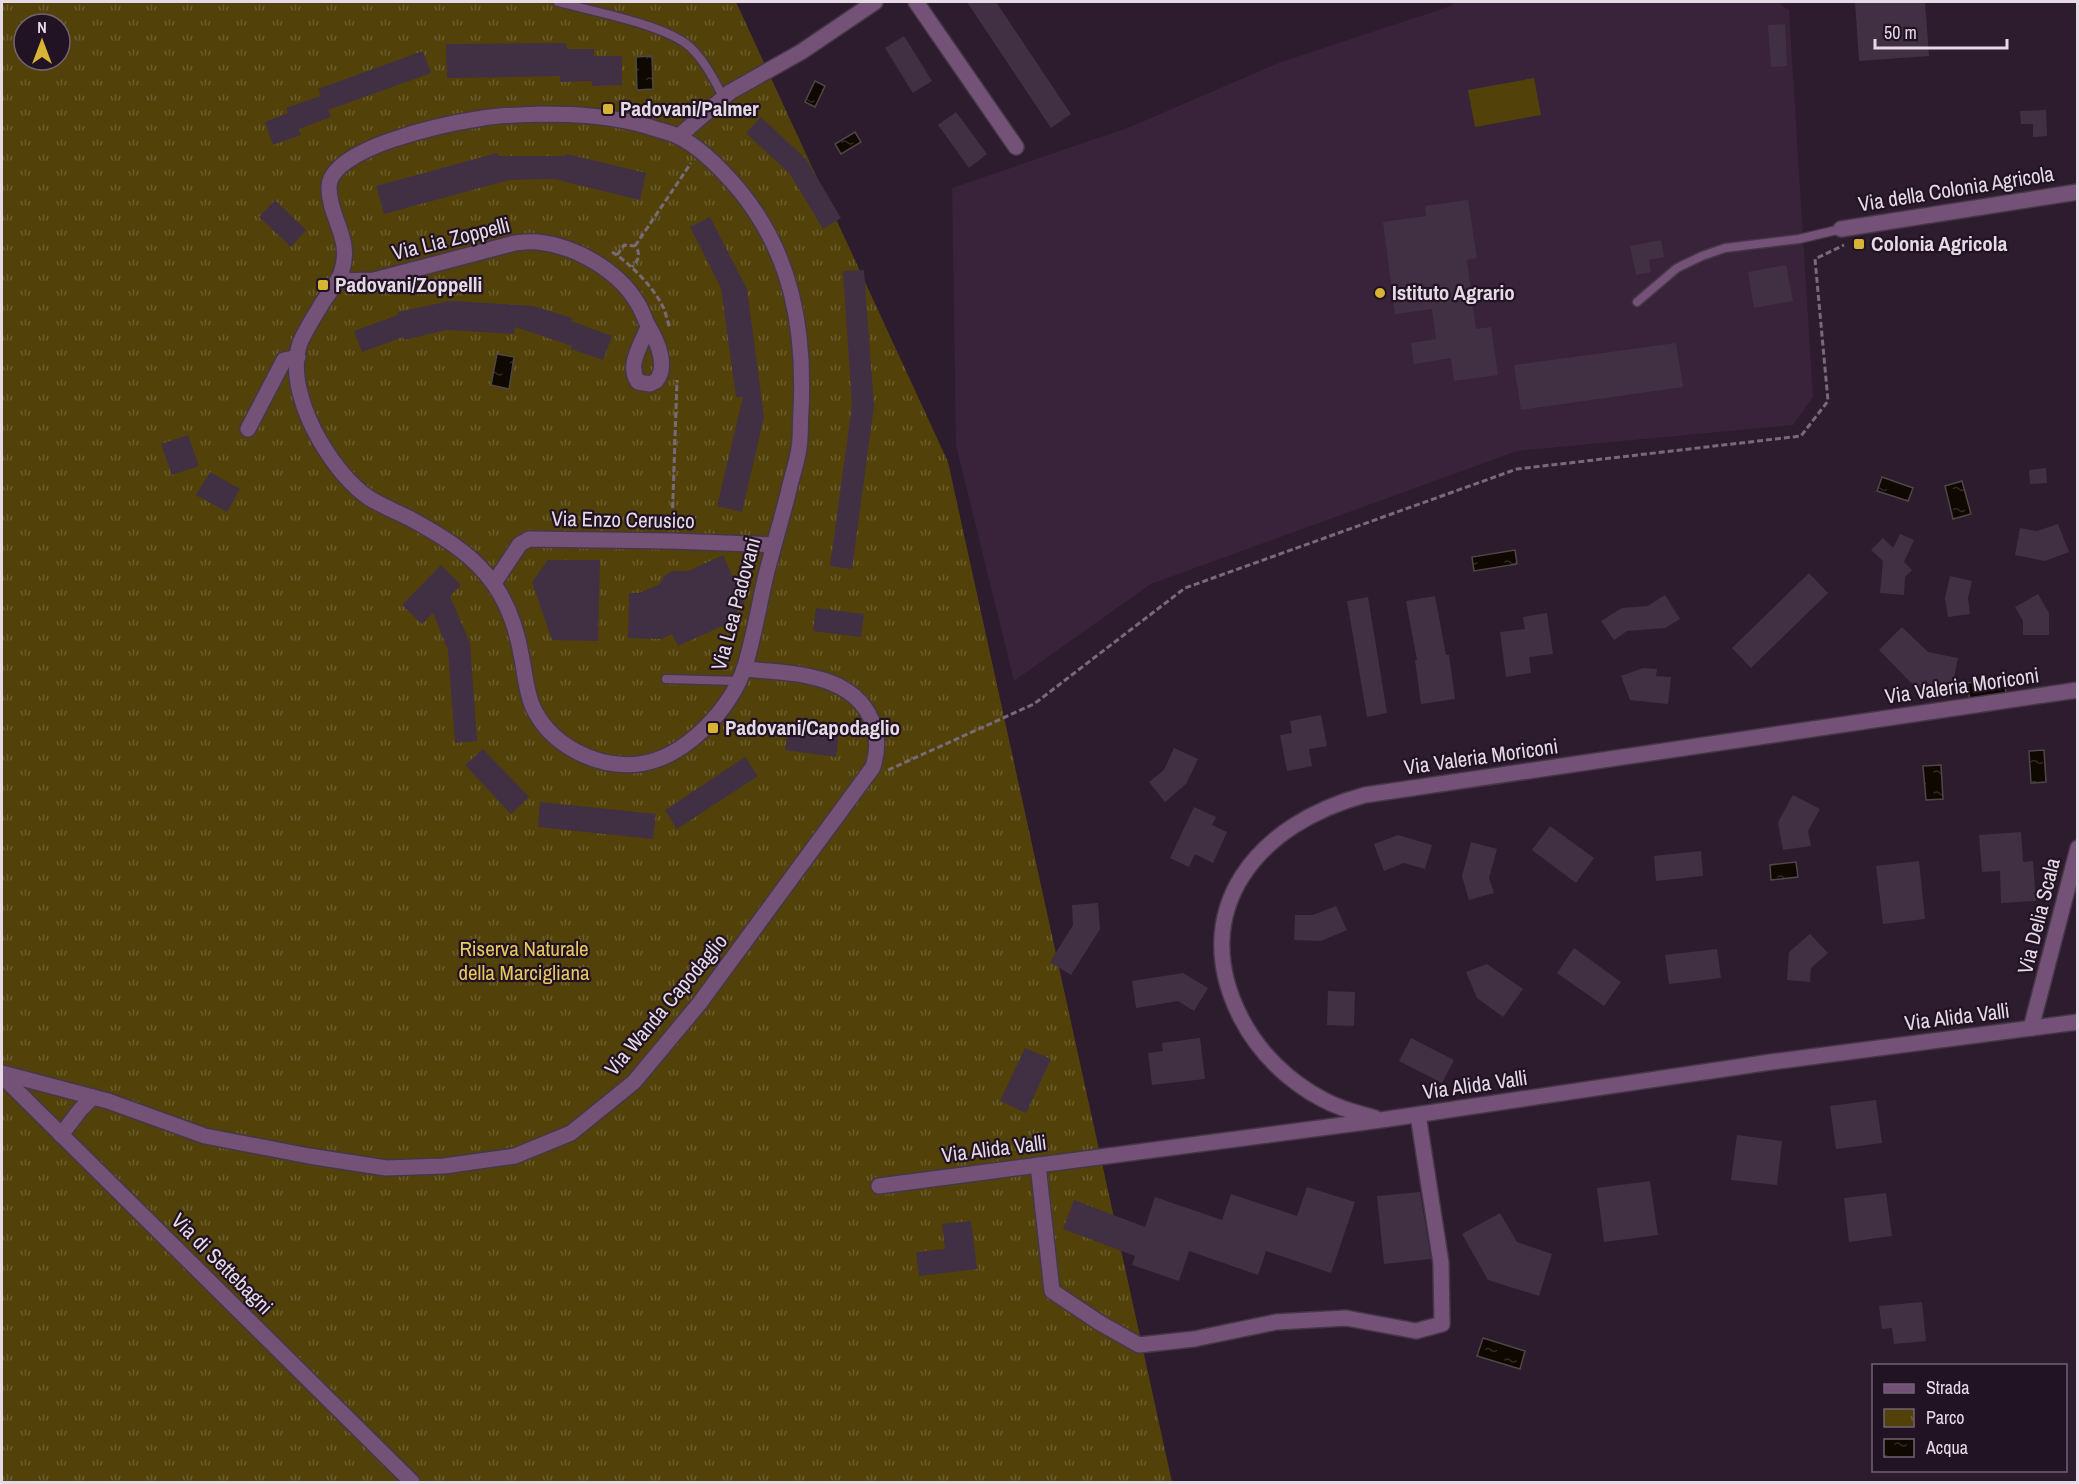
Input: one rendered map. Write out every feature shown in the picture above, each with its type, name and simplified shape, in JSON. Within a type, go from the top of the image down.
[{"type":"street","points":[[679,136],[730,92],[801,52],[875,2]]},
{"type":"street","points":[[916,2],[1016,147]]},
{"type":"street","name":"Via Lea Padovani","points":[[539,114],[591,114],[634,122],[679,136],[699,152],[720,167],[758,213],[780,258],[797,319],[802,378],[799,449],[741,675],[712,720],[700,733],[673,753],[642,764],[610,765],[596,761],[567,746],[547,728],[536,714],[528,693],[522,654],[508,609],[494,583],[475,561],[452,544],[371,499],[342,473],[320,440],[304,406],[296,374],[299,346],[324,300],[342,273],[345,252],[343,237],[328,186],[333,174],[350,158],[364,150],[431,129],[472,120],[539,114]]},
{"type":"street","name":"Via della Colonia Agricola","points":[[1841,229],[2078,192]]},
{"type":"street","name":"Via Lia Zoppelli","points":[[337,281],[374,280],[515,243],[537,242],[573,251],[613,275],[638,304],[648,327]]},
{"type":"street","points":[[248,429],[284,360],[298,357]]},
{"type":"street","name":"Via Enzo Cerusico","points":[[494,583],[520,544],[529,539],[774,545]]},
{"type":"street","name":"Via Wanda Capodaglio","points":[[2,1075],[93,1096],[206,1136],[386,1168],[444,1166],[515,1156],[571,1132],[634,1082],[699,1004],[873,767],[878,743],[870,717],[857,698],[822,679],[741,675]]},
{"type":"street","name":"Via Valeria Moriconi","points":[[1381,1120],[1325,1101],[1304,1088],[1267,1057],[1233,1004],[1221,960],[1223,918],[1232,895],[1264,849],[1302,821],[1335,804],[1365,795],[2078,690]]},
{"type":"street","name":"Via Delia Scala","points":[[2031,1028],[2078,848]]},
{"type":"street","name":"Via Alida Valli","points":[[879,1186],[1381,1120],[1771,1062],[2078,1022]]},
{"type":"street","name":"Via di Settebagni","points":[[2,1075],[412,1482]]},
{"type":"street","points":[[61,1135],[93,1096]]},
{"type":"street","points":[[1038,1165],[1052,1291],[1100,1323],[1139,1345],[1194,1339],[1276,1322],[1346,1318],[1416,1331],[1442,1324],[1441,1263],[1418,1114]]},
{"type":"lane","points":[[558,2],[628,20],[675,36],[690,47],[708,69],[724,98]]},
{"type":"lane","points":[[1637,302],[1677,268],[1702,256],[1725,248],[1799,239],[1841,229]]},
{"type":"lane","points":[[666,679],[741,675]]},
{"type":"path","points":[[635,246],[699,152]]},
{"type":"path","points":[[862,782],[1034,704],[1185,588],[1516,469],[1801,436],[1828,401],[1815,259],[1847,244]]},
{"type":"path","points":[[617,255],[624,245],[635,246],[639,250],[639,255],[632,267]]},
{"type":"path","points":[[609,250],[632,267],[662,305],[670,330]]},
{"type":"path","points":[[672,541],[677,376]]},
{"type":"shaded area","name":"Istituto Agrario","points":[[1454,2],[1777,2],[1789,10],[1813,397],[1793,425],[1517,451],[1151,584],[1014,681],[956,445],[952,188],[1130,127],[1281,62],[1451,6]]},
{"type":"green space","name":"Riserva Naturale della Marcigliana","points":[[2,2],[736,2],[948,462],[1172,1482],[2,1482]]},
{"type":"green space","points":[[1534,78],[1541,115],[1475,127],[1468,90]]},
{"type":"water","points":[[652,56],[653,89],[637,90],[636,57]]},
{"type":"water","points":[[815,81],[825,86],[815,107],[805,102]]},
{"type":"water","points":[[855,132],[861,142],[841,154],[835,144]]},
{"type":"water","points":[[497,354],[514,357],[509,389],[491,385]]},
{"type":"water","points":[[1882,477],[1913,488],[1908,501],[1877,491]]},
{"type":"water","points":[[1962,481],[1971,514],[1953,519],[1945,486]]},
{"type":"water","points":[[1515,550],[1517,564],[1474,571],[1472,557]]},
{"type":"water","points":[[2004,677],[2006,694],[1970,700],[1967,683]]},
{"type":"water","points":[[2044,750],[2046,782],[2031,783],[2029,751]]},
{"type":"water","points":[[1941,765],[1943,799],[1926,800],[1923,766]]},
{"type":"water","points":[[1796,862],[1798,877],[1771,880],[1770,865]]},
{"type":"water","points":[[1483,1338],[1525,1351],[1520,1369],[1477,1356]]},
{"type":"building","points":[[967,2],[996,2],[1071,114],[1051,128]]},
{"type":"building","points":[[1855,2],[1925,2],[1929,56],[1859,61]]},
{"type":"building","points":[[1785,24],[1787,66],[1771,67],[1768,25]]},
{"type":"building","points":[[904,36],[932,81],[913,93],[885,48]]},
{"type":"building","points":[[566,43],[567,49],[594,49],[594,56],[622,56],[622,85],[592,86],[592,81],[560,82],[560,76],[447,78],[446,44]]},
{"type":"building","points":[[423,51],[431,73],[328,110],[331,117],[299,129],[301,135],[273,145],[265,122],[288,113],[286,108],[321,96],[318,89]]},
{"type":"building","points":[[2046,110],[2047,136],[2033,137],[2033,124],[2021,124],[2020,111]]},
{"type":"building","points":[[956,112],[987,154],[969,168],[938,125]]},
{"type":"building","points":[[761,117],[806,159],[841,218],[823,229],[790,174],[746,133]]},
{"type":"building","points":[[497,153],[499,156],[566,156],[567,154],[646,173],[640,200],[554,179],[509,180],[384,214],[376,186]]},
{"type":"building","points":[[275,200],[306,230],[291,247],[259,217]]},
{"type":"building","points":[[1468,200],[1477,258],[1467,260],[1476,329],[1491,327],[1498,375],[1454,381],[1451,358],[1414,364],[1411,343],[1436,339],[1432,309],[1395,314],[1383,222],[1426,216],[1425,206]]},
{"type":"building","points":[[710,217],[747,289],[764,417],[742,512],[717,506],[743,397],[736,397],[721,288],[690,227]]},
{"type":"building","points":[[1661,240],[1664,257],[1649,260],[1651,272],[1636,275],[1630,246]]},
{"type":"building","points":[[1786,265],[1793,301],[1754,308],[1748,272]]},
{"type":"building","points":[[864,270],[874,406],[852,569],[830,566],[852,406],[843,271]]},
{"type":"building","points":[[450,301],[533,306],[572,318],[571,321],[612,336],[603,360],[571,349],[572,346],[515,327],[514,334],[447,330],[404,340],[403,337],[362,352],[354,331],[398,315],[398,312]]},
{"type":"building","points":[[1676,343],[1683,387],[1521,410],[1514,365]]},
{"type":"building","points":[[188,435],[199,466],[172,475],[161,444]]},
{"type":"building","points":[[2046,468],[2047,483],[2030,484],[2029,470]]},
{"type":"building","points":[[210,472],[240,489],[227,512],[196,495]]},
{"type":"building","points":[[2058,524],[2069,552],[2045,561],[2015,555],[2020,528],[2037,531]]},
{"type":"building","points":[[1900,534],[1914,540],[1904,562],[1912,570],[1905,577],[1904,595],[1880,593],[1883,561],[1871,550],[1883,538],[1893,548]]},
{"type":"building","points":[[723,555],[745,604],[736,608],[740,618],[678,646],[672,634],[661,639],[628,638],[629,593],[639,593],[660,584],[664,576],[672,571],[688,571]]},
{"type":"building","points":[[548,560],[600,560],[598,641],[552,640],[532,582]]},
{"type":"building","points":[[441,565],[461,585],[450,596],[470,643],[477,741],[455,743],[448,650],[433,613],[422,624],[402,605]]},
{"type":"building","points":[[1809,573],[1828,593],[1751,668],[1732,648]]},
{"type":"building","points":[[1950,576],[1972,581],[1968,598],[1970,614],[1948,617],[1945,598]]},
{"type":"building","points":[[2038,594],[2049,613],[2049,635],[2023,635],[2023,621],[2015,607]]},
{"type":"building","points":[[1665,595],[1680,619],[1665,628],[1627,631],[1614,640],[1601,621],[1622,608],[1648,606]]},
{"type":"building","points":[[1435,596],[1446,655],[1449,655],[1455,699],[1421,704],[1415,660],[1417,660],[1406,601]]},
{"type":"building","points":[[1368,597],[1387,713],[1367,717],[1347,601]]},
{"type":"building","points":[[816,608],[864,614],[861,637],[813,631]]},
{"type":"building","points":[[1547,613],[1553,654],[1529,657],[1531,673],[1506,677],[1500,632],[1525,629],[1523,617]]},
{"type":"building","points":[[1902,627],[1928,652],[1958,658],[1950,697],[1919,691],[1879,650]]},
{"type":"building","points":[[1643,668],[1657,669],[1656,676],[1671,677],[1668,704],[1630,700],[1621,676]]},
{"type":"building","points":[[1321,715],[1327,746],[1309,749],[1312,766],[1287,771],[1280,735],[1292,733],[1290,721]]},
{"type":"building","points":[[789,724],[839,731],[836,757],[785,750]]},
{"type":"building","points":[[1174,748],[1198,759],[1186,784],[1165,802],[1149,782],[1164,770]]},
{"type":"building","points":[[483,749],[529,797],[511,814],[465,765]]},
{"type":"building","points":[[745,757],[758,776],[677,829],[665,810]]},
{"type":"building","points":[[1793,795],[1820,809],[1808,831],[1811,846],[1783,850],[1778,822]]},
{"type":"building","points":[[540,802],[656,814],[653,839],[538,827]]},
{"type":"building","points":[[1194,807],[1216,817],[1212,825],[1227,832],[1213,863],[1195,854],[1189,867],[1170,858]]},
{"type":"building","points":[[1550,826],[1594,858],[1576,883],[1532,850]]},
{"type":"building","points":[[2021,832],[2023,862],[2033,861],[2036,901],[2001,903],[2000,871],[1982,872],[1979,835]]},
{"type":"building","points":[[1398,835],[1432,845],[1425,869],[1404,863],[1384,871],[1374,844]]},
{"type":"building","points":[[1471,842],[1497,849],[1489,878],[1494,893],[1469,900],[1462,876]]},
{"type":"building","points":[[1701,851],[1703,876],[1656,881],[1654,856]]},
{"type":"building","points":[[1919,861],[1925,919],[1883,924],[1876,866]]},
{"type":"building","points":[[1098,903],[1100,929],[1071,975],[1050,962],[1073,925],[1072,905]]},
{"type":"building","points":[[1336,906],[1347,930],[1321,941],[1294,940],[1295,915],[1313,915]]},
{"type":"building","points":[[1810,934],[1828,953],[1811,968],[1810,982],[1787,980],[1789,952]]},
{"type":"building","points":[[1574,948],[1621,982],[1604,1006],[1557,973]]},
{"type":"building","points":[[1717,949],[1721,978],[1669,984],[1665,955]]},
{"type":"building","points":[[1487,964],[1523,989],[1503,1017],[1477,998],[1466,972]]},
{"type":"building","points":[[1183,973],[1208,988],[1194,1011],[1178,1001],[1136,1008],[1132,981]]},
{"type":"building","points":[[1328,991],[1355,992],[1354,1026],[1327,1025]]},
{"type":"building","points":[[1200,1038],[1205,1079],[1152,1085],[1148,1053],[1163,1051],[1162,1043]]},
{"type":"building","points":[[1411,1038],[1454,1060],[1442,1083],[1399,1061]]},
{"type":"building","points":[[1025,1048],[1051,1059],[1026,1113],[1000,1101]]},
{"type":"building","points":[[1876,1100],[1882,1143],[1836,1149],[1830,1106]]},
{"type":"building","points":[[1737,1135],[1782,1141],[1777,1185],[1731,1180]]},
{"type":"building","points":[[1650,1181],[1658,1235],[1604,1242],[1597,1188]]},
{"type":"building","points":[[1307,1187],[1355,1202],[1331,1273],[1266,1251],[1258,1275],[1189,1251],[1179,1281],[1132,1265],[1135,1256],[1063,1229],[1074,1200],[1145,1227],[1155,1197],[1222,1220],[1231,1194],[1297,1216]]},
{"type":"building","points":[[1420,1192],[1431,1259],[1384,1264],[1377,1196]]},
{"type":"building","points":[[1886,1193],[1892,1236],[1849,1242],[1844,1198]]},
{"type":"building","points":[[1500,1213],[1517,1242],[1552,1254],[1539,1296],[1488,1280],[1462,1234]]},
{"type":"building","points":[[971,1221],[977,1269],[919,1276],[916,1252],[945,1249],[942,1224]]},
{"type":"building","points":[[1922,1302],[1926,1341],[1894,1344],[1892,1328],[1882,1329],[1879,1306]]},
{"type":"place","name":"Padovani/Palmer","points":[[608,109]]},
{"type":"place","name":"Colonia Agricola","points":[[1859,244]]},
{"type":"place","name":"Padovani/Zoppelli","points":[[323,285]]},
{"type":"place","name":"Istituto Agrario","points":[[1380,293]]},
{"type":"place","name":"Padovani/Capodaglio","points":[[713,728]]}]
